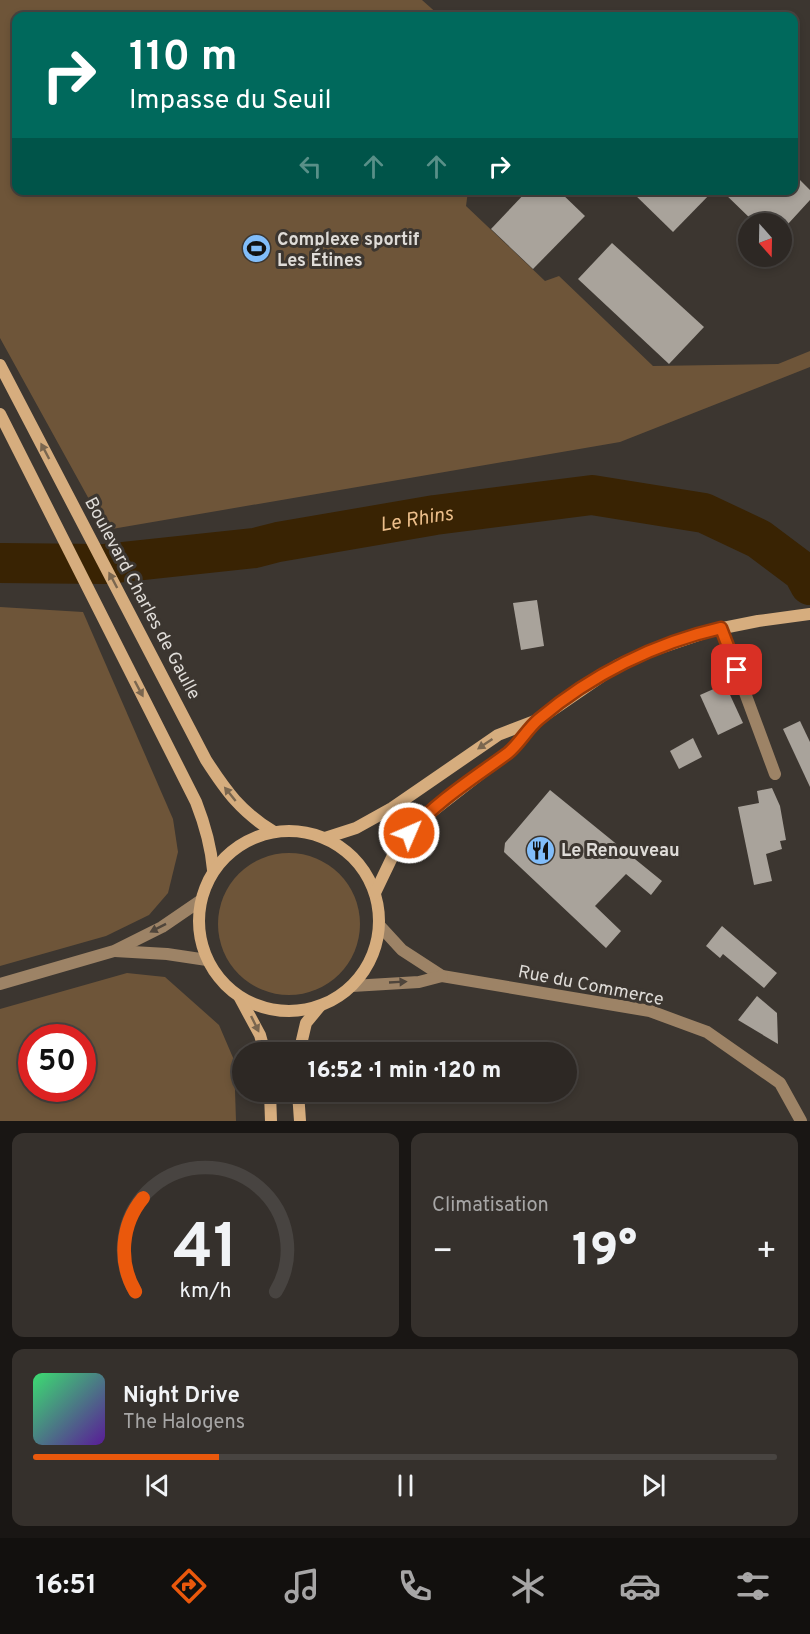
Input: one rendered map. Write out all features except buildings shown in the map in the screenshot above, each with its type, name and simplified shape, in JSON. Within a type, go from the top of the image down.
[{"type":"main road","name":"Boulevard Charles de Gaulle","points":[[0,365],[207,760],[226,792],[256,821],[274,832]]},
{"type":"main road","points":[[0,414],[196,802],[207,831],[213,870]]},
{"type":"main road","points":[[375,893],[398,845],[420,820],[511,750],[538,720],[618,665],[673,643],[721,628],[810,614]]},
{"type":"main road","points":[[325,838],[356,828],[392,808],[498,735],[538,720]]},
{"type":"main road","points":[[300,831],[325,838],[342,847],[356,860],[368,876],[375,893],[379,925],[372,958],[352,986],[337,998],[320,1006],[293,1011],[266,1009],[240,998],[221,981],[207,960],[199,932],[200,901],[205,885],[213,870],[225,856],[240,844],[256,836],[274,832],[300,831]]},
{"type":"main road","points":[[240,998],[262,1042]]},
{"type":"main road","points":[[302,1042],[306,1023],[320,1006]]},
{"type":"main road","points":[[270,1102],[271,1121]]},
{"type":"main road","points":[[299,1102],[300,1121]]},
{"type":"street","points":[[721,628],[775,774]]},
{"type":"street","points":[[0,984],[114,951],[162,927],[200,901]]},
{"type":"street","name":"Rue du Commerce","points":[[379,925],[402,950],[442,976],[650,1011],[707,1032],[780,1083],[801,1121]]},
{"type":"street","points":[[114,951],[167,954],[207,960]]},
{"type":"street","name":"Rue du Commerce","points":[[352,986],[419,982],[442,976]]},
{"type":"shaded area","name":"Complexe sportif Les Étines","points":[[0,0],[422,0],[436,12],[12,12],[12,195],[467,195],[466,206],[545,281],[559,276],[653,366],[778,364],[810,351],[810,367],[620,442],[106,530],[0,338]]},
{"type":"shaded area","points":[[0,607],[83,612],[173,819],[178,852],[168,893],[149,915],[106,936],[0,966]]},
{"type":"shaded area","points":[[289,853],[316,858],[339,874],[355,897],[360,924],[355,951],[339,974],[316,990],[289,995],[262,990],[239,974],[223,951],[218,924],[223,897],[239,874],[262,858]]},
{"type":"shaded area","points":[[127,973],[165,977],[219,1025],[232,1055],[232,1102],[235,1102],[236,1121],[0,1121],[0,1009]]},
{"type":"waterway","name":"Le Rhins","points":[[0,563],[105,564],[255,548],[435,515],[592,495],[704,513],[759,539],[803,572],[810,585]]},
{"type":"place","name":"Complexe sportif Les Étines","points":[[256,249]]},
{"type":"place","name":"Le Renouveau","points":[[540,850]]},
{"type":"route","points":[[409,833],[420,820],[511,750],[538,720],[618,665],[673,643],[721,628],[737,670]]}]
